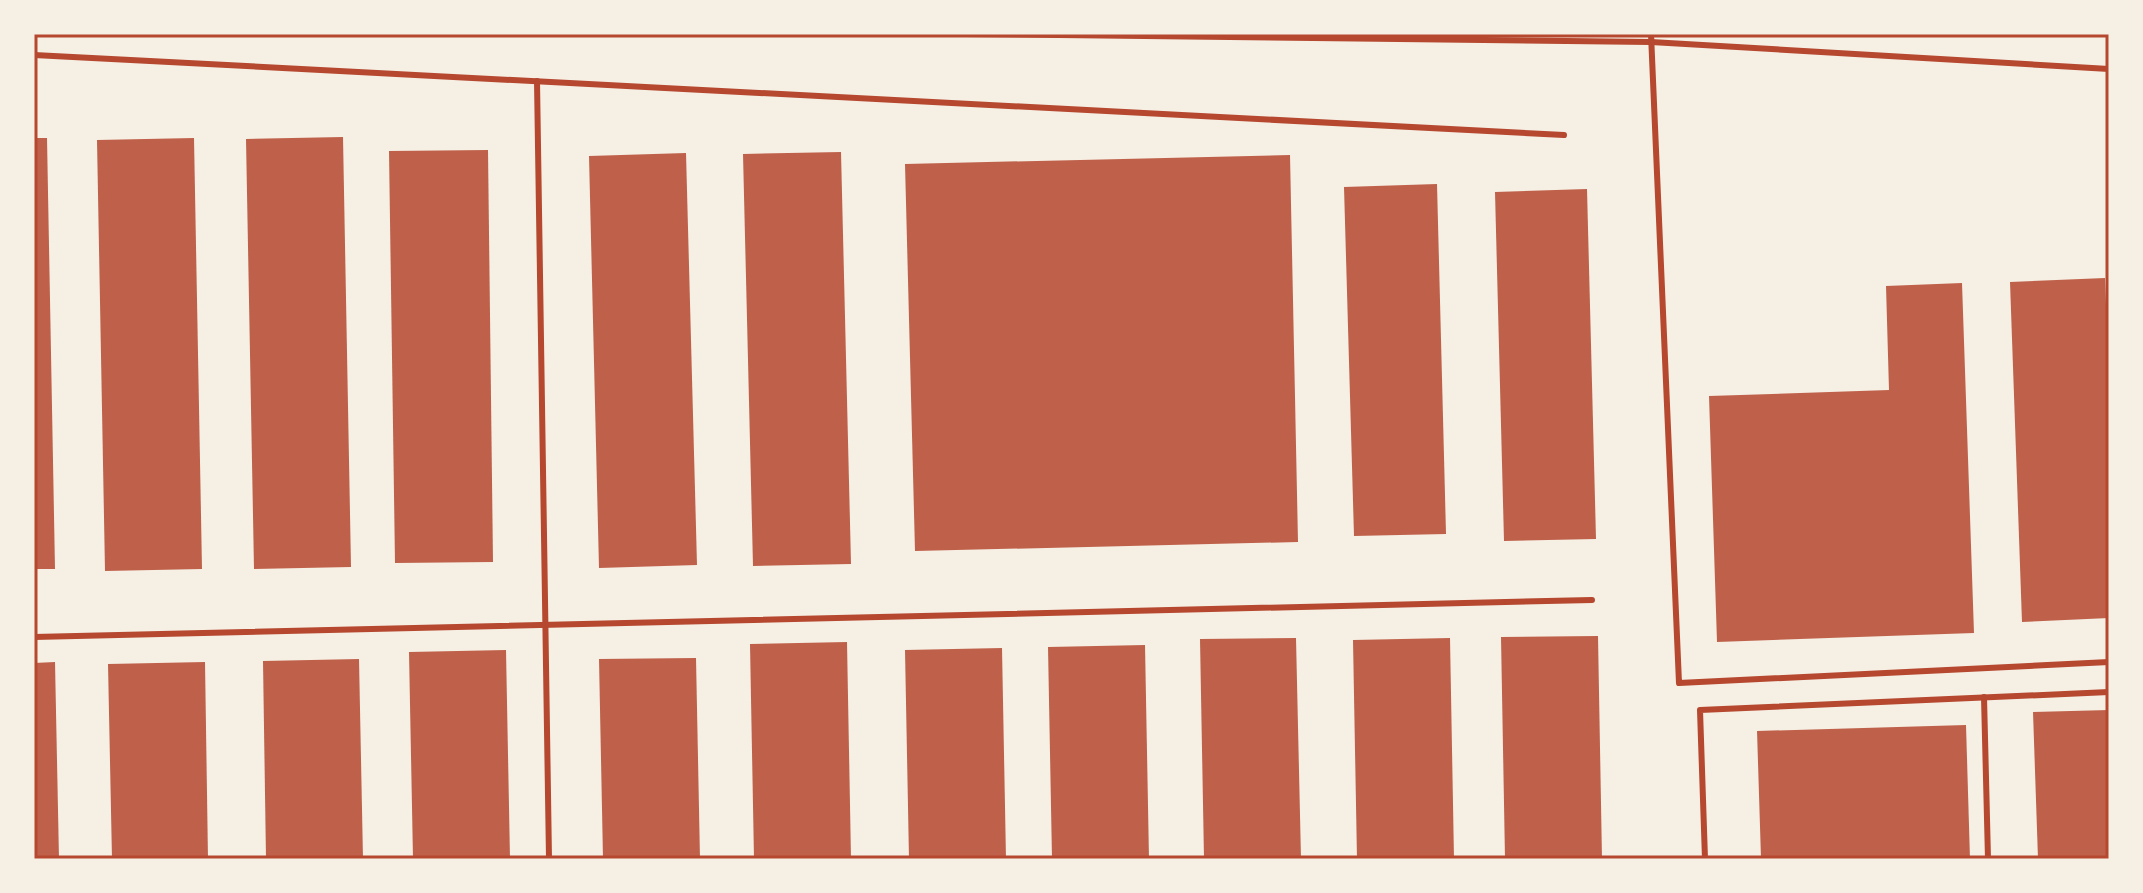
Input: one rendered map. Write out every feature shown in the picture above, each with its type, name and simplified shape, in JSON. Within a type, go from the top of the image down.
[{"type":"lane","points":[[965,34],[1651,38],[2109,69]]},
{"type":"lane","points":[[1651,38],[1679,683],[2109,662]]},
{"type":"lane","points":[[34,55],[1564,135]]},
{"type":"lane","points":[[537,81],[549,859]]},
{"type":"lane","points":[[34,637],[1592,600]]},
{"type":"lane","points":[[1705,859],[1700,710],[2109,692]]},
{"type":"lane","points":[[1984,697],[1988,859]]},
{"type":"building","points":[[343,137],[351,567],[254,569],[246,139]]},
{"type":"building","points":[[34,138],[47,138],[55,569],[34,569]]},
{"type":"building","points":[[194,138],[202,569],[105,571],[97,140]]},
{"type":"building","points":[[488,150],[493,562],[395,563],[389,151]]},
{"type":"building","points":[[841,152],[851,564],[753,566],[743,154]]},
{"type":"building","points":[[686,153],[697,565],[599,568],[589,156]]},
{"type":"building","points":[[1290,155],[1298,542],[915,551],[905,164]]},
{"type":"building","points":[[1437,184],[1446,534],[1354,536],[1344,187]]},
{"type":"building","points":[[1587,189],[1596,539],[1504,541],[1495,192]]},
{"type":"building","points":[[2105,278],[2109,385],[2109,618],[2022,622],[2010,282]]},
{"type":"building","points":[[1962,283],[1974,633],[1717,642],[1709,396],[1889,390],[1886,286]]},
{"type":"building","points":[[1598,636],[1602,859],[1505,859],[1501,637]]},
{"type":"building","points":[[1296,638],[1301,859],[1204,859],[1200,639]]},
{"type":"building","points":[[1450,638],[1454,859],[1357,859],[1353,640]]},
{"type":"building","points":[[847,642],[851,859],[754,859],[750,644]]},
{"type":"building","points":[[1145,645],[1149,859],[1052,859],[1048,647]]},
{"type":"building","points":[[1002,648],[1006,859],[909,859],[905,650]]},
{"type":"building","points":[[506,650],[510,859],[413,859],[409,652]]},
{"type":"building","points":[[696,658],[700,859],[603,859],[599,659]]},
{"type":"building","points":[[359,659],[363,859],[266,859],[263,661]]},
{"type":"building","points":[[55,662],[59,859],[34,859],[34,663]]},
{"type":"building","points":[[205,662],[208,859],[112,859],[108,664]]},
{"type":"building","points":[[2109,710],[2109,859],[2038,859],[2033,712]]},
{"type":"building","points":[[1966,725],[1970,859],[1761,859],[1757,731]]}]
